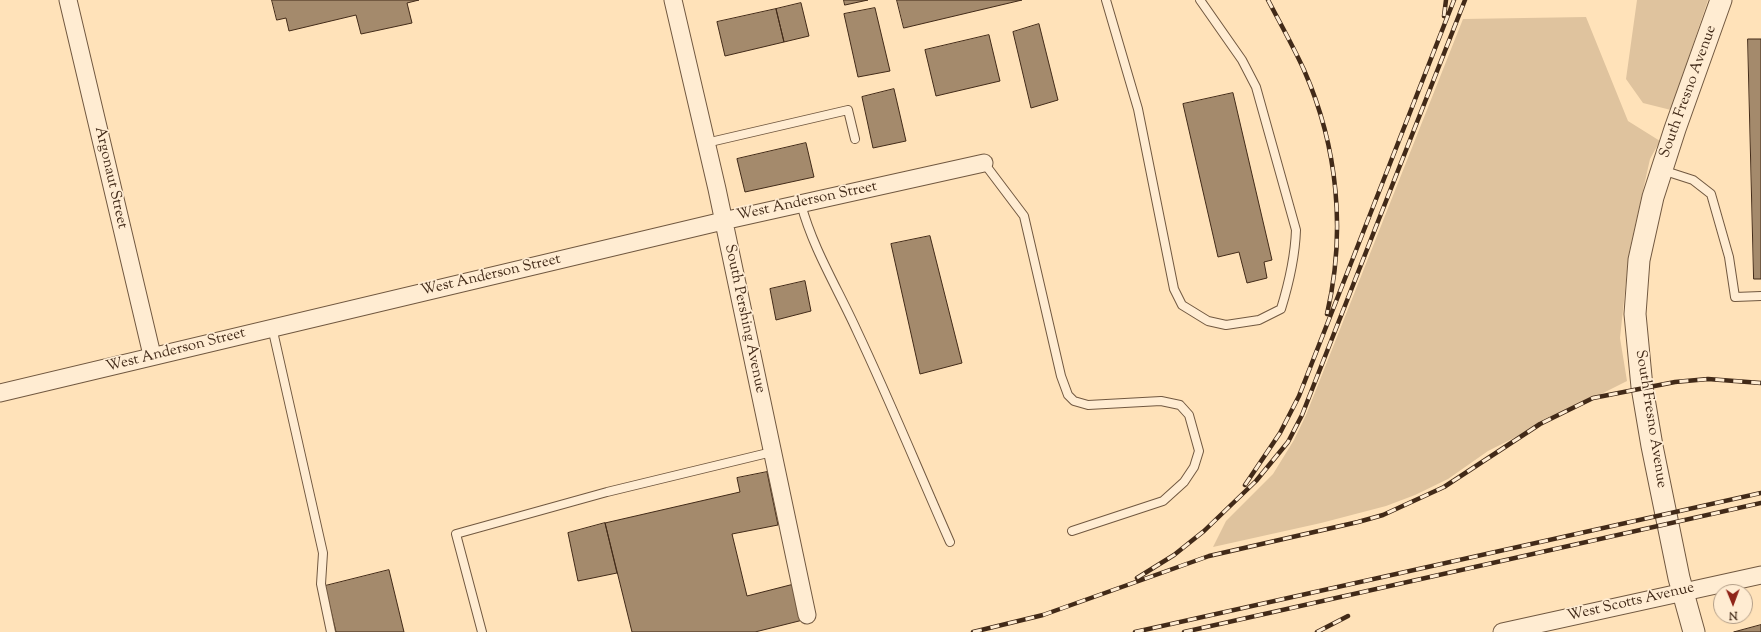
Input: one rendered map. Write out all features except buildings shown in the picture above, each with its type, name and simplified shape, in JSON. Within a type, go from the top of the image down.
[{"type":"street","name":"Argonaut Street","points":[[68,0],[152,355]]},
{"type":"street","name":"South Pershing Avenue","points":[[672,0],[706,143],[807,615]]},
{"type":"street","name":"South Fresno Avenue","points":[[1694,632],[1683,592],[1642,387],[1635,314],[1639,260],[1653,197],[1721,0]]},
{"type":"street","name":"West Anderson Street","points":[[0,393],[125,363],[152,355],[723,221],[984,163]]},
{"type":"street","name":"West Scotts Avenue","points":[[1502,632],[1526,630],[1683,592],[1761,575]]},
{"type":"lane","points":[[1106,0],[1138,109],[1174,289],[1182,305],[1208,321],[1226,325],[1259,320],[1281,309],[1295,252],[1296,230],[1256,87],[1242,60],[1200,0]]},
{"type":"lane","points":[[706,143],[848,110],[855,139]]},
{"type":"lane","points":[[984,163],[1024,216],[1061,376],[1068,395],[1074,401],[1088,405],[1161,401],[1180,405],[1190,415],[1199,451],[1194,467],[1184,482],[1163,500],[1072,531]]},
{"type":"lane","points":[[1662,170],[1693,180],[1711,194],[1729,257],[1735,297],[1761,296]]},
{"type":"lane","points":[[801,204],[821,259],[857,330],[950,542]]},
{"type":"lane","points":[[272,327],[296,439],[324,553],[321,584],[331,632]]},
{"type":"lane","points":[[482,632],[456,534],[607,492],[772,452]]},
{"type":"shaded area","points":[[1637,0],[1708,0],[1671,110],[1643,103],[1626,79]]},
{"type":"shaded area","points":[[1586,17],[1628,121],[1660,141],[1650,159],[1629,253],[1620,338],[1627,381],[1488,451],[1448,479],[1415,495],[1386,506],[1321,523],[1213,547],[1226,521],[1273,474],[1294,440],[1306,415],[1463,19]]},
{"type":"railway","points":[[1268,0],[1291,43],[1316,99],[1325,129],[1331,159],[1337,221],[1333,283],[1327,314]]},
{"type":"railway","points":[[1444,16],[1446,0]]},
{"type":"railway","points":[[1245,485],[1280,433],[1299,396],[1454,0]]},
{"type":"railway","points":[[1137,578],[1174,555],[1204,531],[1256,481],[1288,442],[1302,415],[1465,0]]},
{"type":"railway","points":[[973,632],[1043,615],[1209,556],[1383,515],[1444,487],[1540,424],[1593,398],[1675,382],[1708,379],[1761,383]]},
{"type":"railway","points":[[1135,632],[1761,493]]},
{"type":"railway","points":[[1184,632],[1761,503]]},
{"type":"railway","points":[[1317,632],[1348,616]]}]
